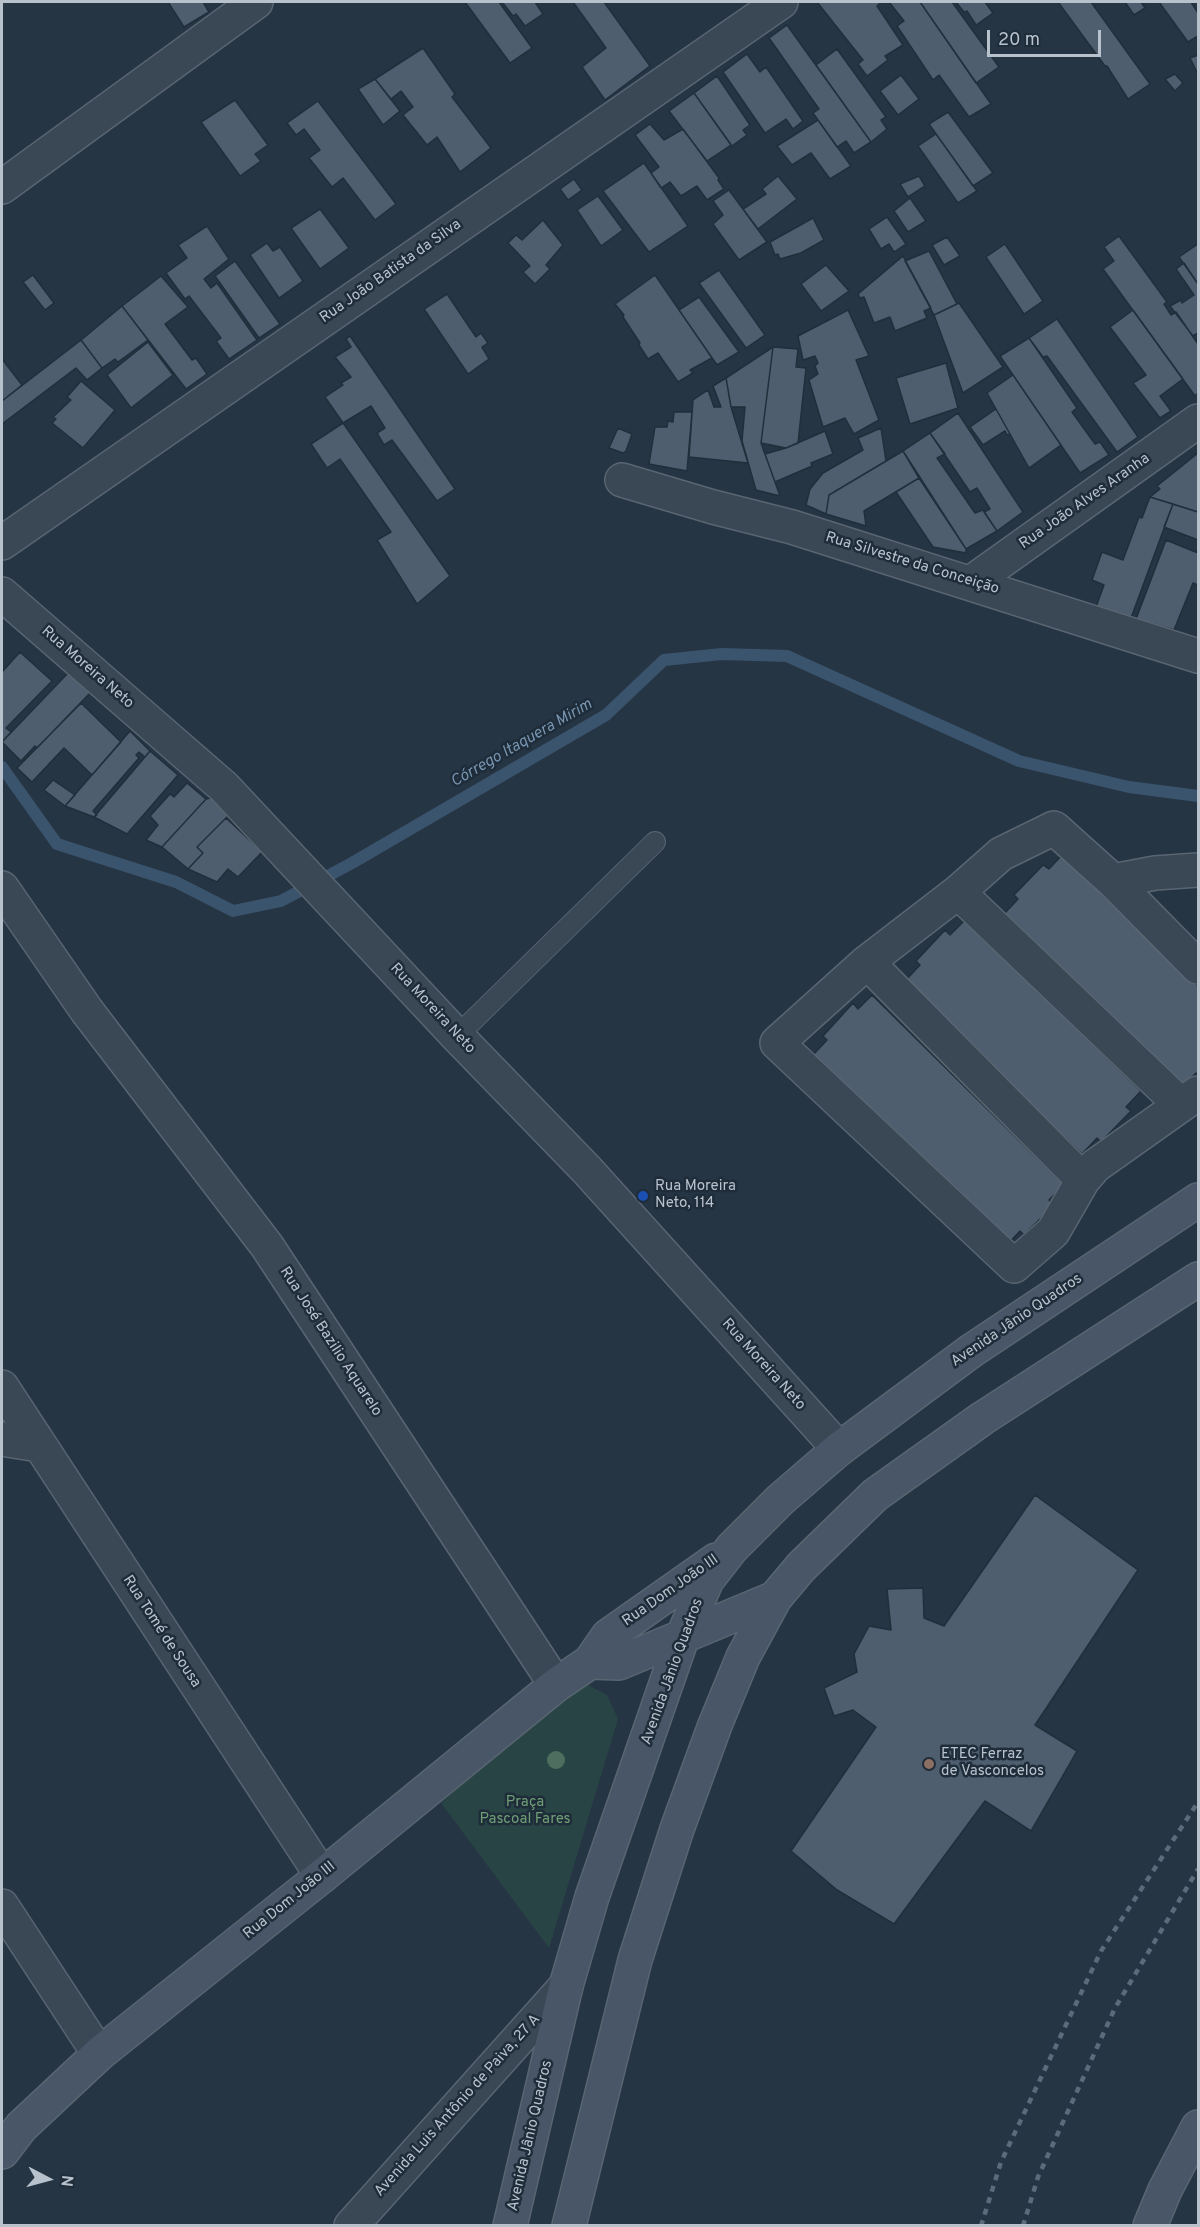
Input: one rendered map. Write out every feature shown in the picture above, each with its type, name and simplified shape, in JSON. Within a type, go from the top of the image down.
[{"type":"main road","name":"Avenida Jânio Quadros","points":[[510,2226],[566,1986],[592,1897],[682,1638],[707,1580],[732,1548],[780,1500],[839,1449],[971,1351],[1198,1200]]},
{"type":"main road","points":[[569,2226],[634,1960],[677,1828],[743,1657],[775,1598],[801,1567],[875,1495],[983,1418],[1198,1278]]},
{"type":"main road","name":"Rua Dom João III","points":[[2,2152],[21,2127],[99,2054],[556,1685],[590,1662],[608,1636],[732,1548]]},
{"type":"main road","points":[[590,1662],[619,1663],[775,1598]]},
{"type":"main road","points":[[1150,2226],[1165,2190],[1198,2127]]},
{"type":"street","points":[[2,187],[256,2]]},
{"type":"street","name":"Rua João Batista da Silva","points":[[2,543],[781,2]]},
{"type":"street","name":"Rua João Alves Aranha","points":[[972,582],[1198,421]]},
{"type":"street","name":"Rua Silvestre da Conceição","points":[[622,480],[713,507],[792,526],[1198,656]]},
{"type":"street","name":"Rua Moreira Neto","points":[[2,594],[224,787],[457,1036],[587,1170],[839,1449]]},
{"type":"street","points":[[958,892],[1190,1099],[1095,1166],[1083,1180],[1053,1232],[1014,1266],[777,1043],[867,962],[958,892],[1001,854],[1054,828],[1113,881],[1198,967]]},
{"type":"street","points":[[1113,881],[1144,874],[1198,870]]},
{"type":"street","name":"Rua José Bazilio Aquarelo","points":[[2,888],[87,1011],[267,1246],[556,1685]]},
{"type":"street","points":[[867,962],[1083,1180]]},
{"type":"street","name":"Rua Tomé de Sousa","points":[[2,1387],[322,1876]]},
{"type":"street","points":[[2,1439],[39,1445]]},
{"type":"street","points":[[2,1906],[99,2054]]},
{"type":"street","name":"Avenida Luis Antônio de Paiva, 27 A","points":[[351,2226],[566,1986]]},
{"type":"lane","points":[[457,1036],[654,842]]},
{"type":"green space","name":"Praça Pascoal Fares","points":[[586,1684],[607,1695],[618,1719],[549,1948],[441,1803],[569,1691]]},
{"type":"building","points":[[168,2],[203,2],[209,12],[184,27]]},
{"type":"building","points":[[465,2],[499,2],[532,48],[510,63]]},
{"type":"building","points":[[502,2],[535,2],[543,14],[525,26],[516,14],[513,16]]},
{"type":"building","points":[[573,2],[604,2],[650,66],[605,100],[582,67],[606,48]]},
{"type":"building","points":[[817,2],[881,2],[877,6],[903,45],[885,56],[888,60],[867,76],[858,64],[863,60]]},
{"type":"building","points":[[889,2],[920,2],[991,104],[969,117],[939,75],[933,80],[897,26],[904,21]]},
{"type":"building","points":[[920,2],[952,2],[999,67],[976,83]]},
{"type":"building","points":[[956,2],[985,2],[993,13],[976,25],[967,11],[964,12]]},
{"type":"building","points":[[1058,2],[1091,2],[1150,84],[1128,99],[1107,66]]},
{"type":"building","points":[[1125,2],[1141,2],[1145,8],[1134,15]]},
{"type":"building","points":[[1159,2],[1191,2],[1198,13],[1198,36],[1188,42]]},
{"type":"building","points":[[787,25],[871,142],[854,153],[846,141],[837,147],[813,113],[819,109],[769,38]]},
{"type":"building","points":[[423,48],[455,94],[452,97],[491,148],[460,172],[437,137],[427,145],[403,115],[413,107],[401,91],[391,99],[375,79]]},
{"type":"building","points":[[837,49],[886,117],[881,120],[887,129],[871,142],[816,65]]},
{"type":"building","points":[[747,54],[760,72],[766,67],[803,121],[793,129],[786,119],[765,133],[723,72]]},
{"type":"building","points":[[1198,55],[1198,74],[1190,58]]},
{"type":"building","points":[[1175,74],[1183,83],[1175,91],[1165,79]]},
{"type":"building","points":[[901,75],[919,99],[898,115],[880,91]]},
{"type":"building","points":[[717,76],[750,125],[743,130],[747,135],[732,146],[694,93]]},
{"type":"building","points":[[375,79],[400,111],[383,125],[358,89]]},
{"type":"building","points":[[694,93],[731,145],[707,161],[669,111]]},
{"type":"building","points":[[235,100],[268,145],[255,154],[261,161],[240,176],[201,122]]},
{"type":"building","points":[[318,101],[396,204],[375,220],[343,178],[332,187],[309,158],[320,150],[304,129],[296,135],[287,123]]},
{"type":"building","points":[[948,112],[993,173],[973,186],[929,124]]},
{"type":"building","points":[[818,120],[851,166],[830,179],[811,153],[792,165],[777,146]]},
{"type":"building","points":[[650,124],[664,140],[683,129],[719,178],[724,189],[707,200],[697,186],[681,196],[670,182],[661,188],[651,173],[659,167],[635,135]]},
{"type":"building","points":[[936,134],[977,191],[958,203],[918,146]]},
{"type":"building","points":[[644,163],[688,226],[649,252],[603,191]]},
{"type":"building","points":[[778,176],[797,199],[758,229],[743,209],[766,194],[762,189]]},
{"type":"building","points":[[919,176],[925,186],[908,197],[900,184]]},
{"type":"building","points":[[574,179],[582,190],[568,200],[560,189]]},
{"type":"building","points":[[729,190],[767,242],[739,260],[713,224],[723,215],[713,201]]},
{"type":"building","points":[[598,196],[623,230],[601,246],[577,210]]},
{"type":"building","points":[[910,198],[926,221],[908,232],[894,211]]},
{"type":"building","points":[[320,209],[349,248],[320,269],[291,228]]},
{"type":"building","points":[[887,217],[906,244],[894,252],[889,244],[881,249],[869,229]]},
{"type":"building","points":[[813,218],[824,240],[801,253],[780,259],[778,254],[775,255],[770,242]]},
{"type":"building","points":[[543,220],[563,245],[546,265],[550,269],[535,284],[523,272],[530,266],[508,243],[516,235],[522,240]]},
{"type":"building","points":[[207,226],[229,259],[204,279],[211,288],[217,283],[257,340],[229,359],[216,341],[221,338],[189,296],[185,299],[166,273],[187,258],[178,245]]},
{"type":"building","points":[[1119,236],[1167,302],[1164,304],[1171,315],[1176,312],[1198,344],[1198,393],[1195,396],[1103,269],[1114,261],[1104,247]]},
{"type":"building","points":[[947,237],[960,256],[944,265],[932,245]]},
{"type":"building","points":[[267,243],[273,251],[280,247],[303,281],[279,298],[250,255]]},
{"type":"building","points":[[1005,244],[1043,301],[1024,314],[986,257]]},
{"type":"building","points":[[1198,244],[1198,284],[1179,257]]},
{"type":"building","points":[[929,251],[957,304],[934,315],[905,261]]},
{"type":"building","points":[[903,256],[931,308],[924,311],[927,318],[895,331],[890,317],[874,323],[864,297],[860,298],[858,294]]},
{"type":"building","points":[[235,261],[280,324],[259,338],[215,276]]},
{"type":"building","points":[[1184,263],[1198,284],[1198,333],[1193,336],[1170,306],[1181,300],[1182,303],[1194,295],[1176,269]]},
{"type":"building","points":[[826,265],[849,291],[821,311],[801,284]]},
{"type":"building","points":[[719,270],[765,335],[746,348],[699,283]]},
{"type":"building","points":[[33,275],[54,303],[45,310],[23,282]]},
{"type":"building","points":[[655,275],[712,358],[690,370],[693,373],[678,382],[658,353],[648,359],[623,317],[624,315],[615,304]]},
{"type":"building","points":[[161,276],[188,307],[165,324],[192,360],[196,358],[207,374],[186,389],[122,306]]},
{"type":"building","points":[[447,294],[476,337],[481,333],[488,343],[482,347],[489,359],[468,374],[424,309]]},
{"type":"building","points":[[699,297],[739,352],[717,365],[679,310]]},
{"type":"building","points":[[959,303],[1003,367],[963,393],[934,315]]},
{"type":"building","points":[[122,306],[148,340],[118,362],[115,359],[102,368],[81,340]]},
{"type":"building","points":[[848,310],[869,356],[856,360],[879,420],[854,434],[845,418],[823,427],[809,380],[818,374],[815,366],[818,363],[815,356],[803,360],[798,336]]},
{"type":"building","points":[[1133,310],[1183,379],[1160,396],[1171,411],[1160,418],[1133,383],[1146,375],[1110,327]]},
{"type":"building","points":[[1057,319],[1138,437],[1117,452],[1047,356],[1043,357],[1029,338]]},
{"type":"building","points":[[350,336],[455,489],[437,501],[392,440],[384,445],[377,433],[385,428],[371,406],[343,423],[325,397],[351,377],[335,357],[351,347],[346,339]]},
{"type":"building","points":[[1029,338],[1077,408],[1072,412],[1095,444],[1100,442],[1109,455],[1080,473],[1000,356]]},
{"type":"building","points":[[81,340],[102,368],[87,380],[76,368],[2,424],[2,401]]},
{"type":"building","points":[[148,342],[173,375],[131,408],[107,375]]},
{"type":"building","points":[[773,347],[798,349],[796,367],[806,368],[798,443],[786,448],[761,443]]},
{"type":"building","points":[[773,347],[761,443],[780,496],[756,490],[742,441],[745,407],[731,407],[726,378]]},
{"type":"building","points":[[2,359],[22,385],[2,401]]},
{"type":"building","points":[[946,363],[958,408],[910,424],[896,378]]},
{"type":"building","points":[[1013,375],[1061,445],[1029,468],[987,393]]},
{"type":"building","points":[[726,378],[731,407],[748,463],[689,457],[693,400],[708,390],[714,407],[721,407],[713,386]]},
{"type":"building","points":[[81,381],[115,410],[83,448],[52,423],[56,419],[53,417],[71,400],[67,397]]},
{"type":"building","points":[[996,409],[1010,434],[1007,435],[1005,431],[983,445],[970,427]]},
{"type":"building","points":[[674,412],[692,412],[687,471],[649,464],[655,427],[667,427],[668,421],[673,422]]},
{"type":"building","points":[[958,413],[1023,512],[997,531],[984,512],[990,509],[977,488],[970,492],[930,433]]},
{"type":"building","points":[[343,423],[450,576],[417,604],[377,540],[391,532],[340,459],[327,468],[311,444]]},
{"type":"building","points":[[618,428],[632,434],[626,451],[623,453],[609,448]]},
{"type":"building","points":[[881,428],[886,461],[829,495],[826,514],[806,505],[810,489],[823,473],[863,450],[858,438]]},
{"type":"building","points":[[825,431],[833,454],[775,482],[765,454],[786,448]]},
{"type":"building","points":[[930,433],[945,454],[937,458],[975,513],[983,510],[997,531],[966,549],[903,451]]},
{"type":"building","points":[[903,451],[919,478],[864,511],[866,526],[826,514],[829,495]]},
{"type":"building","points":[[1198,453],[1198,512],[1150,497],[1160,489],[1157,486]]},
{"type":"building","points":[[919,478],[966,549],[966,553],[933,547],[896,492]]},
{"type":"building","points":[[1150,497],[1173,504],[1131,618],[1096,607],[1104,585],[1092,580],[1102,552],[1123,560],[1139,517],[1142,518]]},
{"type":"building","points":[[1173,504],[1198,512],[1198,540],[1164,527]]},
{"type":"building","points":[[1166,540],[1198,553],[1198,585],[1193,583],[1174,630],[1136,619]]},
{"type":"building","points":[[20,652],[52,681],[6,728],[11,732],[2,742],[2,672]]},
{"type":"building","points":[[68,673],[90,693],[37,748],[35,746],[21,761],[2,742]]},
{"type":"building","points":[[81,703],[121,742],[92,775],[64,748],[32,782],[17,768]]},
{"type":"building","points":[[130,731],[150,751],[145,757],[139,752],[136,755],[139,758],[93,811],[97,815],[94,817],[65,806]]},
{"type":"building","points":[[150,751],[178,775],[127,834],[94,817]]},
{"type":"building","points":[[53,780],[75,795],[65,806],[44,790]]},
{"type":"building","points":[[187,783],[206,799],[162,847],[146,840],[158,825],[150,816],[170,794],[174,797]]},
{"type":"building","points":[[211,798],[230,814],[197,847],[203,853],[188,869],[162,847],[206,799]]},
{"type":"building","points":[[226,818],[255,845],[258,842],[264,850],[238,877],[228,869],[217,882],[188,869],[203,853],[197,847]]},
{"type":"building","points":[[1063,854],[1198,986],[1198,1075],[1196,1073],[1181,1088],[1003,915],[1018,899],[1014,895],[1043,865],[1049,869]]},
{"type":"building","points":[[965,920],[1141,1091],[1126,1107],[1131,1111],[1101,1142],[1097,1138],[1082,1154],[905,981],[920,965],[916,961],[945,930],[950,935]]},
{"type":"building","points":[[872,995],[1064,1185],[1049,1200],[1054,1205],[1024,1235],[1020,1231],[1005,1247],[812,1056],[827,1040],[823,1036],[853,1003],[858,1009]]},
{"type":"building","points":[[1035,1495],[1138,1570],[1035,1725],[1077,1751],[1031,1831],[985,1801],[894,1924],[837,1890],[791,1851],[876,1727],[853,1710],[834,1716],[824,1688],[857,1672],[854,1654],[869,1626],[891,1630],[887,1589],[923,1588],[924,1618],[944,1626]]},
{"type":"waterway","name":"Córrego Itaquera Mirim","points":[[2,767],[57,844],[176,882],[233,911],[281,901],[352,863],[606,715],[664,660],[722,654],[787,656],[1019,761],[1129,787],[1198,796]]},
{"type":"railway","points":[[981,2226],[1001,2162],[1101,1951],[1198,1802]]},
{"type":"railway","points":[[1023,2226],[1038,2177],[1115,2008],[1198,1869]]},
{"type":"place","name":"Rua Moreira Neto, 114","points":[[643,1196]]},
{"type":"place","name":"ETEC Ferraz de Vasconcelos","points":[[929,1764]]}]
